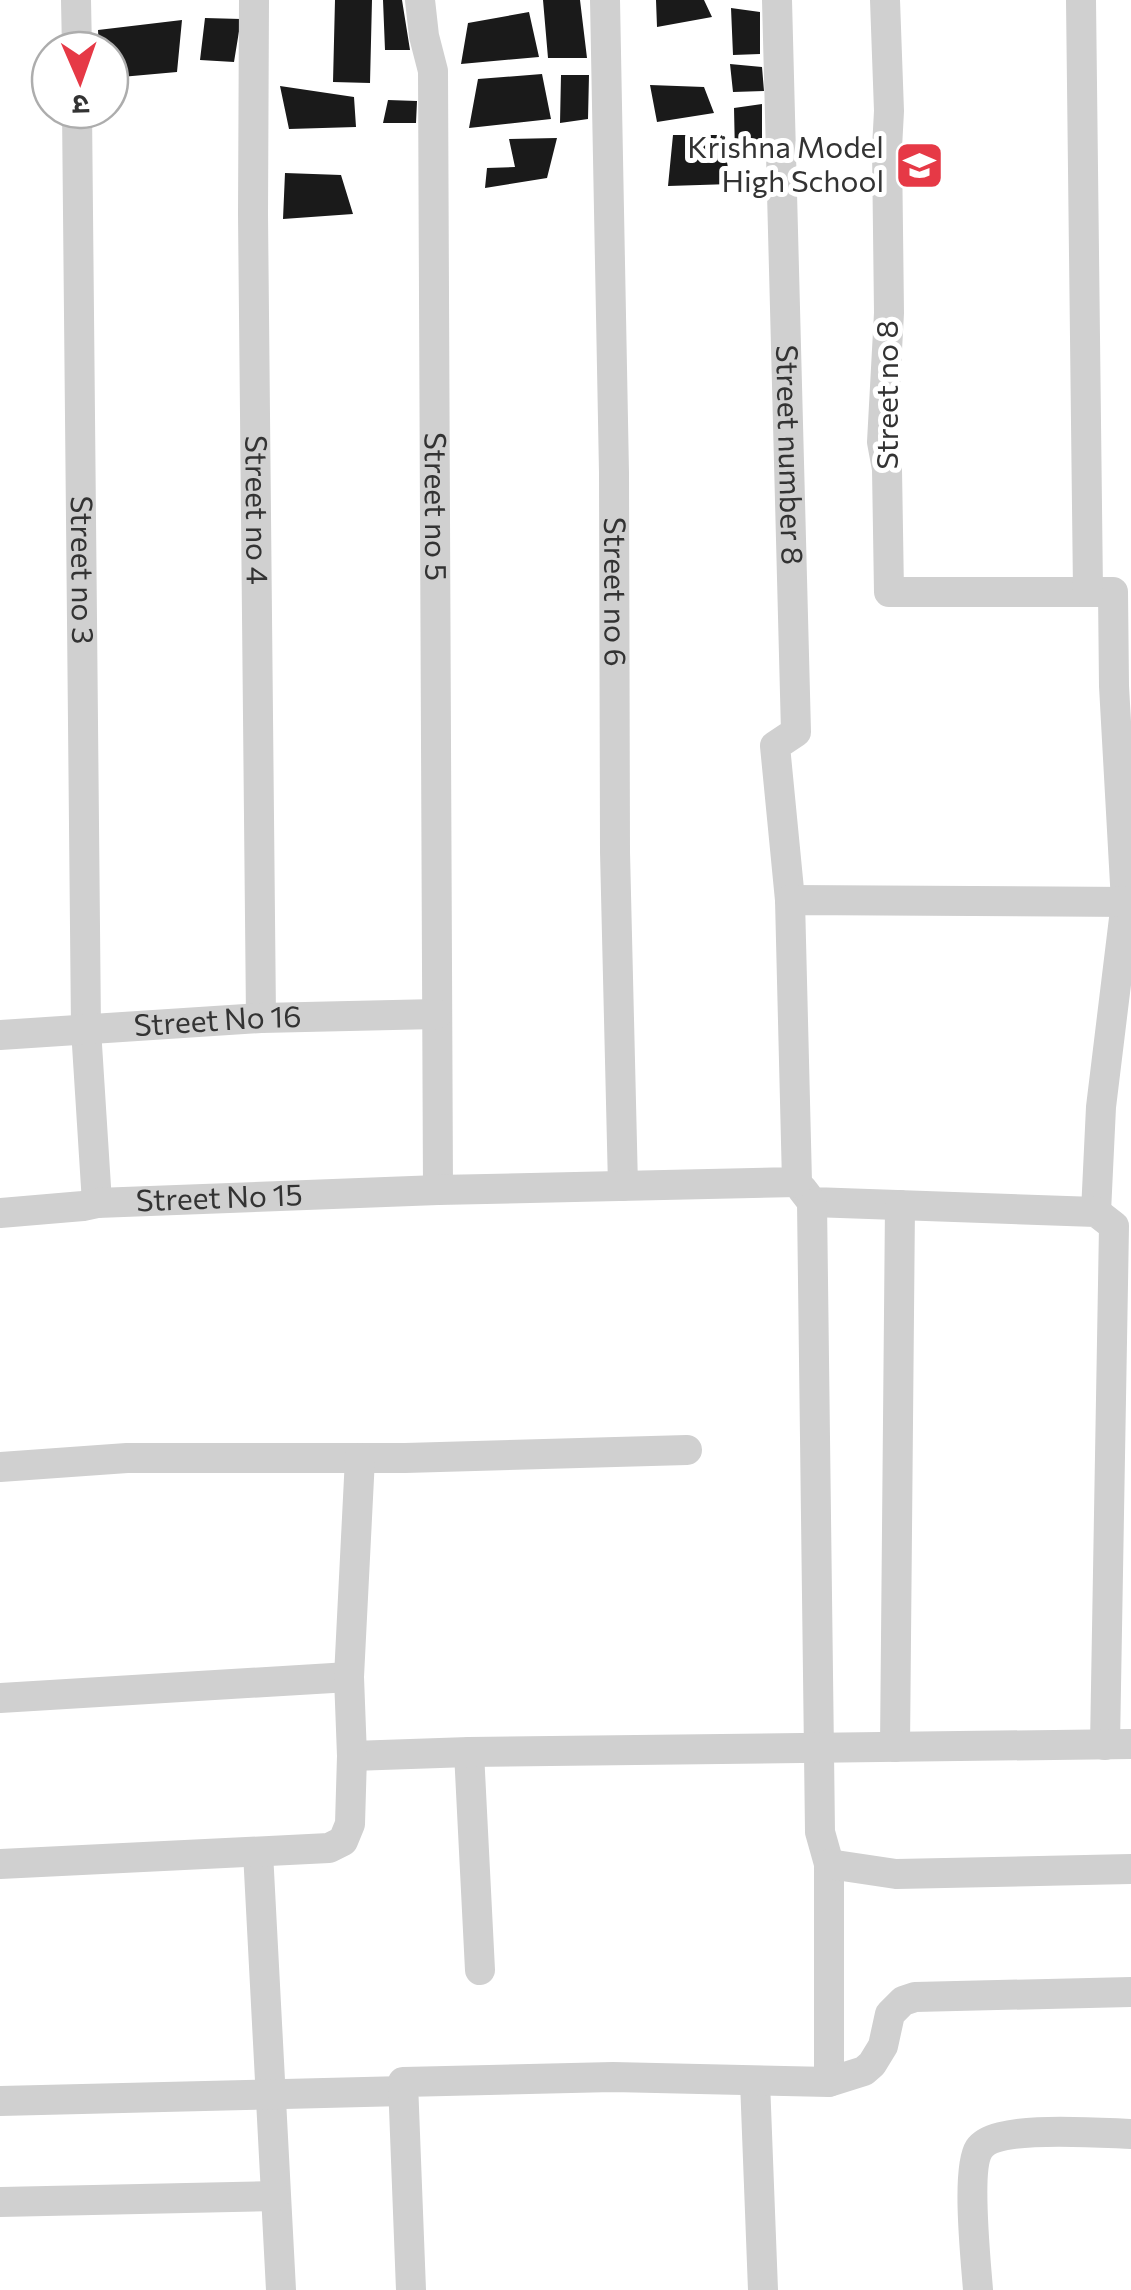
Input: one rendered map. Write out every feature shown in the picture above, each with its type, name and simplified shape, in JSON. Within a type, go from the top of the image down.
[{"type":"street","points":[[76,0],[77,30]]},
{"type":"street","name":"Street no 4","points":[[254,0],[260,1018]]},
{"type":"street","name":"Street no 5","points":[[420,0],[433,70],[438,1190]]},
{"type":"street","name":"Street no 6","points":[[605,0],[623,1186]]},
{"type":"street","name":"Street number 8","points":[[777,0],[796,732],[775,746],[790,900]]},
{"type":"street","name":"Street no 8","points":[[886,0],[888,314],[882,442],[888,469],[889,592],[1088,591]]},
{"type":"street","points":[[352,1756],[1118,1744],[1114,1226],[1096,1212],[1116,1107],[1128,902],[1122,686],[1113,592],[1088,591],[1081,0]]},
{"type":"street","name":"Street no 3","points":[[78,130],[86,1029],[97,1203]]},
{"type":"street","points":[[828,2082],[829,1864],[820,1832],[804,1192],[790,900],[1128,902]]},
{"type":"street","name":"Street No 16","points":[[0,1035],[260,1018],[437,1014]]},
{"type":"street","name":"Street No 15","points":[[0,1213],[97,1203],[623,1186],[804,1192],[900,1205],[1096,1212]]},
{"type":"street","points":[[895,1747],[900,1205]]},
{"type":"street","points":[[0,1467],[127,1458],[360,1458],[687,1450]]},
{"type":"street","points":[[0,1864],[330,1848],[343,1842],[350,1824],[349,1677],[360,1458]]},
{"type":"street","points":[[0,1698],[349,1677]]},
{"type":"street","points":[[469,1752],[480,1970]]},
{"type":"street","points":[[258,1852],[282,2290]]},
{"type":"street","points":[[829,1864],[896,1874],[1131,1869]]},
{"type":"street","points":[[411,2290],[403,2082],[613,2078],[828,2082],[864,2071],[872,2064],[883,2046],[890,2014],[902,2000],[915,1996],[1131,1992]]},
{"type":"street","points":[[755,2081],[762,2290]]},
{"type":"street","points":[[0,2100],[404,2091]]},
{"type":"street","points":[[978,2290],[973,2191],[974,2160],[980,2147],[989,2139],[1018,2134],[1131,2134]]},
{"type":"street","points":[[0,2202],[275,2196]]},
{"type":"building","points":[[335,0],[372,0],[370,83],[333,82]]},
{"type":"building","points":[[383,0],[402,0],[410,50],[385,50]]},
{"type":"building","points":[[543,0],[580,0],[587,58],[548,58]]},
{"type":"building","points":[[656,0],[704,0],[712,17],[657,27]]},
{"type":"building","points":[[731,8],[760,12],[760,54],[733,55]]},
{"type":"building","points":[[529,12],[539,57],[461,64],[468,23]]},
{"type":"building","points":[[205,18],[241,19],[234,62],[200,60]]},
{"type":"building","points":[[182,20],[177,72],[130,76],[130,30],[98,30]]},
{"type":"building","points":[[730,64],[762,67],[764,91],[733,92]]},
{"type":"building","points":[[542,74],[551,119],[469,128],[478,79]]},
{"type":"building","points":[[561,75],[589,75],[588,119],[560,123]]},
{"type":"building","points":[[650,85],[704,87],[714,113],[657,122]]},
{"type":"building","points":[[280,86],[354,97],[356,127],[289,129]]},
{"type":"building","points":[[388,100],[417,101],[416,123],[383,123]]},
{"type":"building","points":[[762,104],[762,154],[735,155],[734,108]]},
{"type":"building","points":[[673,135],[722,135],[731,184],[668,186]]},
{"type":"building","points":[[557,138],[547,178],[485,188],[487,168],[515,167],[509,139]]},
{"type":"building","points":[[285,173],[341,175],[353,214],[283,219]]},
{"type":"place","name":"Krishna Model High School","points":[[919,165]]}]
